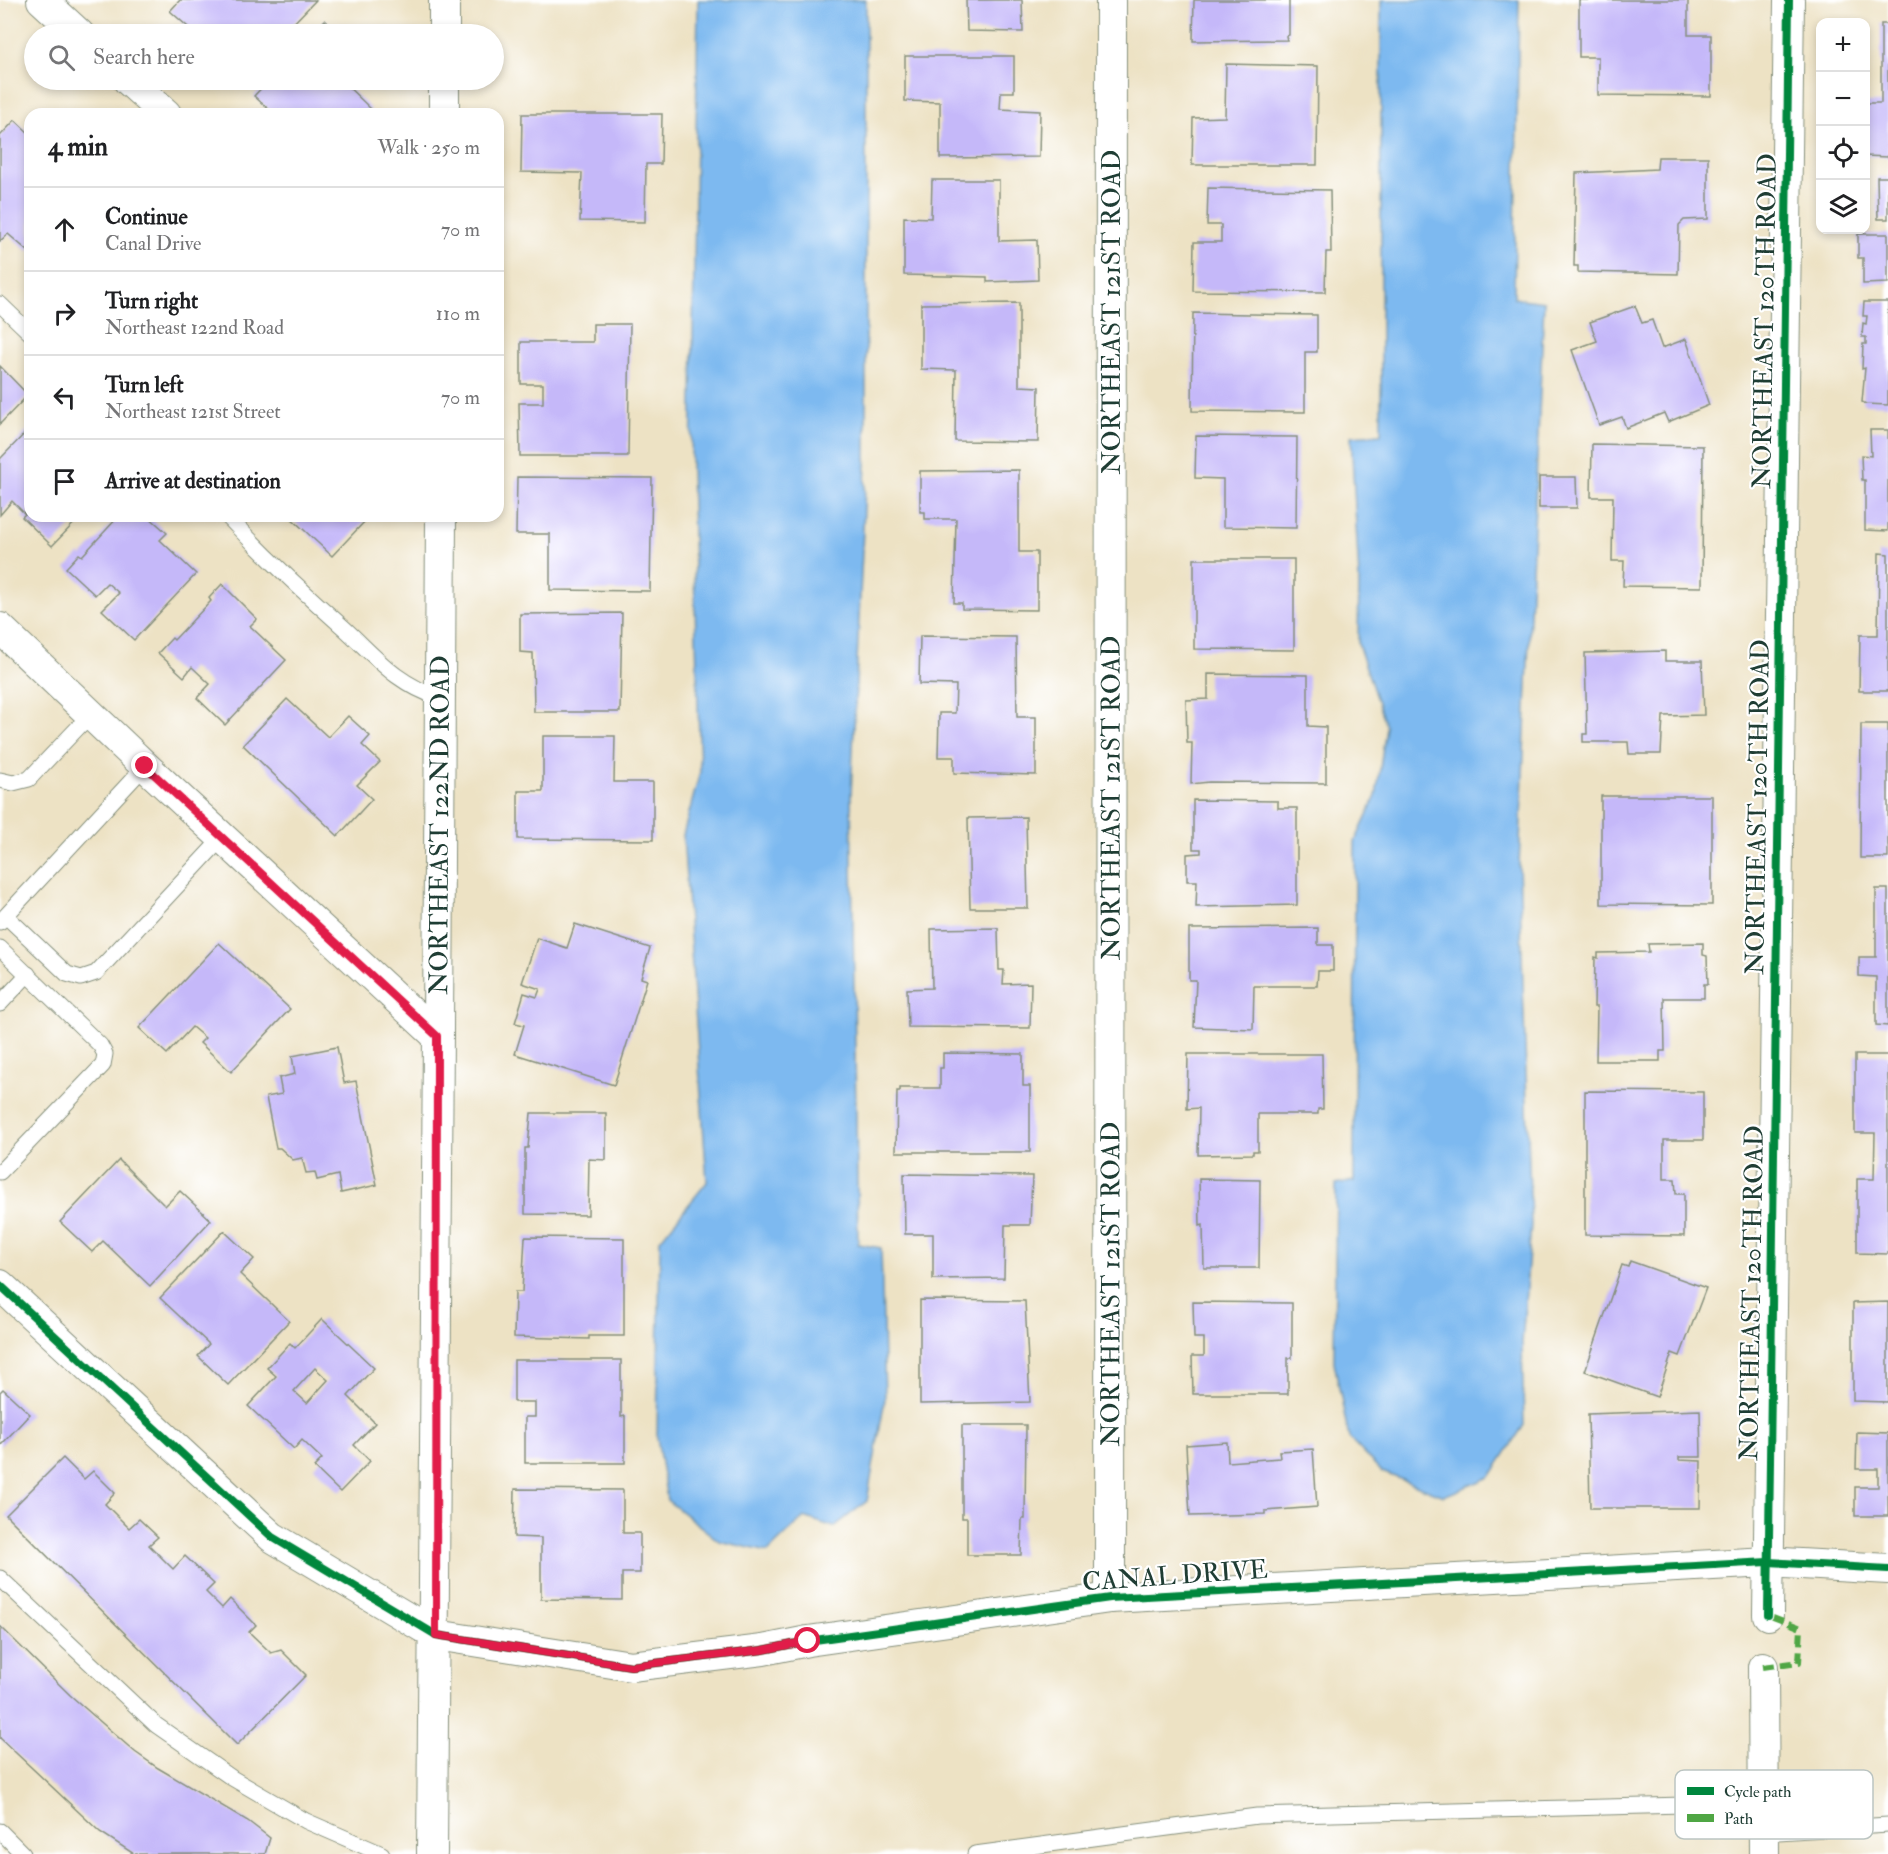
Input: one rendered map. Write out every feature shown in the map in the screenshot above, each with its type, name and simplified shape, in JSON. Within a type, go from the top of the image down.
[{"type":"street","points":[[42,0],[69,24]]},
{"type":"street","points":[[444,0],[444,24]]},
{"type":"street","name":"NORTHEAST 121ST ROAD","points":[[1110,0],[1110,1598]]},
{"type":"street","name":"NORTHEAST 120TH ROAD","points":[[1768,1616],[1789,0]]},
{"type":"street","points":[[139,90],[159,108]]},
{"type":"street","points":[[444,90],[444,108]]},
{"type":"street","name":"NORTHEAST 122ND ROAD","points":[[432,1854],[436,1635],[441,522]]},
{"type":"street","points":[[0,628],[145,766],[437,1036]]},
{"type":"street","points":[[0,1285],[273,1537],[436,1635]]},
{"type":"street","name":"CANAL DRIVE","points":[[436,1635],[631,1666],[763,1650],[787,1644],[1110,1598],[1768,1562],[1888,1569]]},
{"type":"street","points":[[1762,1667],[1763,1770]]},
{"type":"lane","points":[[0,304],[24,327]]},
{"type":"lane","points":[[232,522],[392,675],[423,692],[440,698]]},
{"type":"lane","points":[[0,780],[13,783],[29,779],[91,714]]},
{"type":"lane","points":[[145,766],[3,919],[66,974],[81,978],[96,973],[223,837]]},
{"type":"lane","points":[[0,948],[100,1044],[105,1054],[103,1065],[0,1172]]},
{"type":"lane","points":[[0,1004],[28,974]]},
{"type":"lane","points":[[0,1578],[156,1725],[232,1778],[306,1821],[382,1854]]},
{"type":"lane","points":[[975,1854],[1257,1816],[1675,1805]]},
{"type":"lane","points":[[1873,1827],[1888,1825]]},
{"type":"lane","points":[[0,1831],[24,1854]]},
{"type":"lane","points":[[1764,1843],[1792,1839]]},
{"type":"water","points":[[698,0],[866,0],[866,463],[851,795],[858,1244],[881,1248],[885,1399],[867,1501],[834,1527],[804,1517],[768,1552],[719,1541],[667,1500],[657,1438],[660,1240],[707,1182],[683,835],[700,772],[691,469]]},
{"type":"water","points":[[1381,0],[1519,0],[1514,298],[1544,302],[1519,865],[1531,1224],[1522,1343],[1524,1425],[1490,1477],[1444,1496],[1382,1472],[1349,1438],[1334,1362],[1336,1184],[1354,1181],[1355,842],[1376,796],[1386,727],[1358,644],[1359,578],[1351,436],[1381,434]]},
{"type":"building","points":[[180,0],[316,0],[293,24],[185,24],[170,11]]},
{"type":"building","points":[[966,0],[1022,0],[1023,32],[967,31]]},
{"type":"building","points":[[1194,0],[1289,0],[1289,35],[1286,36],[1287,40],[1193,41]]},
{"type":"building","points":[[1579,0],[1688,0],[1688,35],[1711,35],[1711,96],[1598,95],[1598,57],[1579,57]]},
{"type":"building","points":[[1881,24],[1888,24],[1888,157],[1870,156],[1870,103],[1881,103]]},
{"type":"building","points":[[905,56],[1014,56],[1014,92],[1001,92],[1000,109],[1040,111],[1039,157],[940,158],[940,102],[905,101]]},
{"type":"building","points":[[1226,64],[1318,66],[1317,165],[1192,165],[1193,118],[1225,117]]},
{"type":"building","points":[[260,90],[351,90],[370,108],[267,108],[254,96]]},
{"type":"building","points":[[522,114],[662,114],[661,164],[646,164],[645,222],[580,221],[582,173],[521,172]]},
{"type":"building","points":[[15,120],[24,128],[24,248],[8,234],[0,241],[0,136]]},
{"type":"building","points":[[1658,157],[1708,157],[1708,219],[1684,220],[1679,225],[1678,274],[1578,272],[1578,266],[1574,266],[1576,173],[1657,169]]},
{"type":"building","points":[[1877,177],[1888,177],[1888,219],[1878,219]]},
{"type":"building","points":[[932,180],[999,180],[999,241],[1037,240],[1038,280],[987,282],[987,277],[904,275],[904,217],[931,218]]},
{"type":"building","points":[[1208,188],[1330,190],[1331,252],[1326,252],[1325,292],[1193,291],[1194,242],[1221,242],[1221,225],[1207,225]]},
{"type":"building","points":[[1858,234],[1888,234],[1888,283],[1863,284],[1863,258],[1858,258]]},
{"type":"building","points":[[1864,302],[1888,302],[1888,405],[1862,402],[1865,368],[1862,369],[1863,344],[1866,344],[1866,337],[1862,337],[1863,323],[1866,324],[1867,316],[1863,316]]},
{"type":"building","points":[[1019,303],[1019,386],[1039,387],[1038,442],[955,441],[956,370],[921,369],[921,304]]},
{"type":"building","points":[[1635,306],[1642,323],[1652,320],[1662,348],[1686,339],[1709,405],[1668,422],[1664,413],[1626,428],[1622,417],[1599,425],[1572,350],[1597,341],[1590,322]]},
{"type":"building","points":[[1193,313],[1317,315],[1317,352],[1305,352],[1305,412],[1192,411]]},
{"type":"building","points":[[593,324],[630,324],[628,456],[520,456],[519,403],[543,403],[543,384],[521,384],[521,342],[593,342]]},
{"type":"building","points":[[0,366],[24,391],[24,399],[0,424]]},
{"type":"building","points":[[1870,430],[1888,430],[1888,531],[1865,530],[1865,480],[1862,480],[1861,455],[1871,456]]},
{"type":"building","points":[[24,434],[24,513],[12,501],[0,515],[0,459]]},
{"type":"building","points":[[1196,436],[1297,437],[1296,528],[1223,527],[1223,479],[1195,478]]},
{"type":"building","points":[[1592,444],[1703,446],[1702,587],[1623,586],[1624,561],[1612,561],[1613,497],[1591,497]]},
{"type":"building","points":[[1019,470],[1019,552],[1037,552],[1037,610],[962,609],[962,603],[954,603],[956,519],[925,519],[925,512],[920,512],[920,471]]},
{"type":"building","points":[[517,477],[652,478],[650,591],[550,590],[550,534],[516,534]]},
{"type":"building","points":[[1539,477],[1576,477],[1577,508],[1539,508]]},
{"type":"building","points":[[27,522],[75,522],[52,546]]},
{"type":"building","points":[[113,522],[155,522],[167,533],[160,540],[196,574],[134,640],[102,610],[119,593],[107,583],[95,595],[66,568],[79,554],[82,556]]},
{"type":"building","points":[[295,522],[364,522],[332,556]]},
{"type":"building","points":[[1879,553],[1888,554],[1888,691],[1859,691],[1860,635],[1878,635]]},
{"type":"building","points":[[1194,559],[1294,559],[1294,650],[1194,649]]},
{"type":"building","points":[[222,584],[257,619],[250,626],[286,660],[225,725],[197,698],[210,684],[192,667],[184,677],[158,653],[172,638],[174,640],[211,601],[209,598]]},
{"type":"building","points":[[622,613],[620,712],[534,712],[533,653],[520,652],[520,614]]},
{"type":"building","points":[[920,636],[1016,637],[1017,717],[1036,717],[1036,775],[954,773],[954,757],[938,757],[939,713],[955,713],[956,685],[919,684]]},
{"type":"building","points":[[1665,651],[1665,661],[1702,661],[1704,715],[1663,716],[1661,754],[1629,754],[1628,742],[1583,742],[1583,734],[1587,734],[1585,653]]},
{"type":"building","points":[[1208,674],[1308,675],[1308,726],[1326,727],[1326,783],[1209,782],[1191,784],[1192,743],[1187,743],[1186,700],[1208,699]]},
{"type":"building","points":[[287,699],[328,737],[348,716],[370,736],[362,745],[380,762],[357,785],[372,799],[338,836],[243,745]]},
{"type":"building","points":[[1861,724],[1888,724],[1888,858],[1860,858]]},
{"type":"building","points":[[543,736],[615,736],[614,782],[653,782],[653,840],[518,839],[518,791],[543,791]]},
{"type":"building","points":[[1601,796],[1712,796],[1712,905],[1601,904]]},
{"type":"building","points":[[1193,800],[1278,801],[1278,808],[1297,808],[1297,905],[1196,907],[1197,881],[1187,881],[1187,854],[1201,853],[1201,849],[1193,849]]},
{"type":"building","points":[[1026,817],[1028,908],[970,908],[968,818]]},
{"type":"building","points":[[1876,889],[1888,889],[1888,1026],[1876,1025],[1876,977],[1859,976],[1859,957],[1876,957]]},
{"type":"building","points":[[575,924],[650,948],[641,978],[647,980],[614,1085],[515,1054],[524,1025],[515,1023],[524,993],[537,997],[540,989],[522,983],[537,938],[567,948]]},
{"type":"building","points":[[998,928],[999,970],[1004,970],[1003,984],[1031,983],[1030,1028],[908,1027],[907,989],[932,988],[931,929]]},
{"type":"building","points":[[1318,928],[1318,945],[1333,945],[1333,971],[1318,971],[1317,986],[1254,986],[1253,1029],[1194,1027],[1196,980],[1189,980],[1189,929]]},
{"type":"building","points":[[219,943],[290,1009],[231,1072],[200,1043],[205,1038],[192,1027],[167,1054],[139,1028]]},
{"type":"building","points":[[1703,943],[1703,955],[1707,956],[1708,984],[1704,984],[1704,998],[1664,998],[1665,1051],[1660,1051],[1660,1061],[1596,1061],[1597,1007],[1594,1007],[1595,957],[1598,958],[1598,953],[1649,952],[1648,944]]},
{"type":"building","points":[[337,1047],[344,1083],[356,1081],[377,1185],[341,1193],[338,1175],[317,1180],[315,1172],[306,1173],[302,1158],[293,1160],[280,1148],[276,1148],[266,1097],[282,1094],[279,1078],[295,1074],[292,1056]]},
{"type":"building","points":[[943,1053],[1023,1054],[1023,1086],[1030,1086],[1030,1152],[896,1152],[897,1091],[900,1091],[900,1088],[940,1088]]},
{"type":"building","points":[[1188,1054],[1322,1054],[1323,1109],[1318,1109],[1318,1114],[1258,1114],[1258,1151],[1253,1151],[1253,1154],[1198,1155],[1199,1108],[1187,1109]]},
{"type":"building","points":[[1855,1055],[1888,1055],[1888,1254],[1857,1253],[1857,1179],[1874,1179],[1875,1133],[1855,1133]]},
{"type":"building","points":[[1585,1091],[1703,1092],[1703,1140],[1664,1140],[1664,1179],[1675,1179],[1676,1194],[1684,1194],[1684,1236],[1585,1235]]},
{"type":"building","points":[[531,1113],[606,1113],[606,1160],[589,1159],[588,1215],[525,1214],[525,1148],[528,1148]]},
{"type":"building","points":[[119,1160],[165,1206],[180,1191],[211,1220],[150,1286],[103,1241],[92,1252],[60,1222]]},
{"type":"building","points":[[904,1174],[1032,1176],[1030,1225],[1005,1225],[1004,1278],[933,1279],[933,1234],[905,1234]]},
{"type":"building","points":[[1199,1179],[1260,1180],[1259,1268],[1204,1268]]},
{"type":"building","points":[[224,1231],[254,1259],[240,1274],[289,1321],[228,1385],[198,1356],[209,1344],[160,1298]]},
{"type":"building","points":[[525,1237],[624,1238],[624,1336],[589,1336],[589,1339],[514,1337],[515,1292],[522,1292]]},
{"type":"building","points":[[1630,1261],[1706,1288],[1680,1356],[1672,1353],[1657,1397],[1585,1371],[1622,1265],[1628,1267]]},
{"type":"building","points":[[920,1300],[1025,1301],[1030,1402],[920,1404]]},
{"type":"building","points":[[1193,1302],[1292,1303],[1292,1358],[1288,1358],[1288,1394],[1193,1394],[1192,1356],[1204,1356],[1204,1338],[1194,1338]]},
{"type":"building","points":[[1888,1302],[1888,1402],[1853,1401],[1853,1303]]},
{"type":"building","points":[[322,1319],[374,1368],[348,1396],[375,1423],[354,1445],[370,1461],[340,1492],[314,1467],[322,1459],[302,1440],[294,1449],[248,1406],[276,1376],[267,1368],[290,1343],[295,1348]],"holes":[[[315,1368],[328,1380],[307,1403],[294,1391]]]},
{"type":"building","points":[[514,1360],[621,1360],[621,1417],[625,1416],[625,1463],[525,1463],[525,1417],[535,1417],[535,1402],[514,1402]]},
{"type":"building","points":[[3,1389],[30,1414],[0,1446],[0,1392]]},
{"type":"building","points":[[1700,1410],[1701,1457],[1679,1457],[1679,1460],[1701,1461],[1700,1508],[1590,1508],[1588,1414]]},
{"type":"building","points":[[962,1425],[1026,1425],[1025,1519],[1022,1519],[1021,1555],[967,1555],[967,1518],[962,1518]]},
{"type":"building","points":[[1857,1432],[1888,1433],[1888,1516],[1855,1516],[1855,1487],[1878,1487],[1878,1469],[1856,1469]]},
{"type":"building","points":[[1227,1442],[1228,1462],[1280,1458],[1279,1451],[1313,1449],[1317,1507],[1265,1511],[1265,1514],[1190,1516],[1186,1445]]},
{"type":"building","points":[[63,1458],[84,1479],[93,1471],[115,1493],[105,1504],[129,1528],[139,1519],[158,1537],[149,1545],[173,1569],[185,1556],[214,1584],[206,1592],[222,1608],[230,1599],[256,1625],[249,1632],[271,1653],[281,1650],[306,1675],[237,1745],[6,1515]]},
{"type":"building","points":[[515,1489],[623,1490],[623,1533],[640,1533],[640,1573],[622,1573],[622,1600],[541,1599],[541,1538],[514,1537]]},
{"type":"building","points":[[0,1626],[70,1695],[135,1752],[248,1821],[270,1838],[265,1854],[134,1854],[100,1832],[0,1738]]},
{"type":"marked path","points":[[1763,1667],[1799,1662],[1801,1628],[1768,1615]]},
{"type":"cycle path","points":[[1768,1615],[1789,0]]},
{"type":"cycle path","points":[[0,1285],[272,1537],[436,1635],[631,1666],[763,1650],[808,1641],[1110,1598],[1768,1562],[1888,1569]]},
{"type":"route","points":[[145,766],[437,1036],[436,1635],[631,1666],[763,1650],[808,1641]]}]
